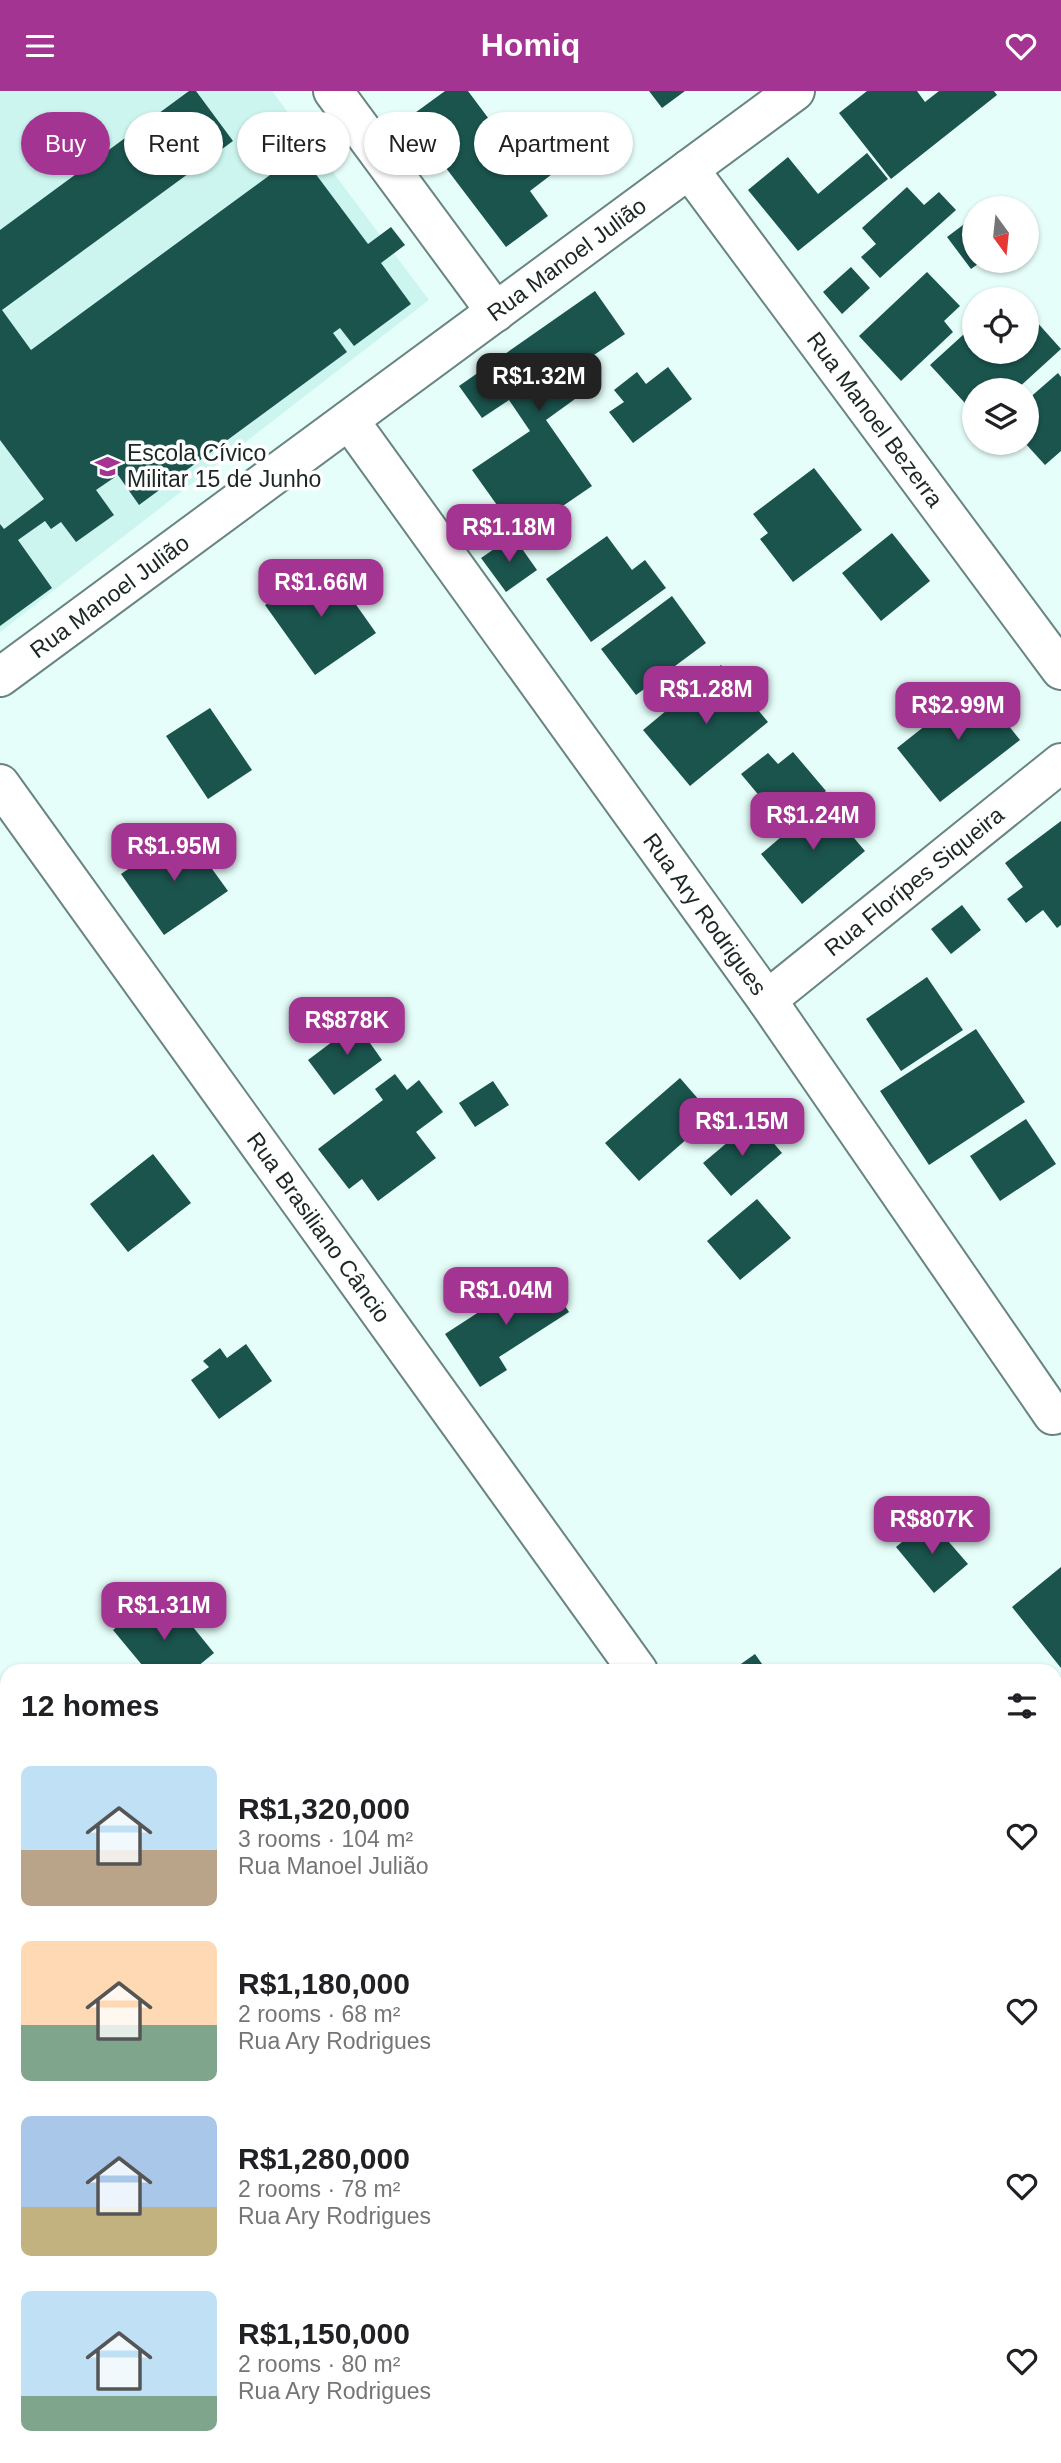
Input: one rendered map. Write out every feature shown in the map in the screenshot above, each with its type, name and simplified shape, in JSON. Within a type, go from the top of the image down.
[{"type":"street","points":[[333,91],[496,312]]},
{"type":"street","name":"Rua Manoel Julião","points":[[0,677],[795,91]]},
{"type":"street","name":"Rua Manoel Bezerra","points":[[689,169],[1061,670]]},
{"type":"street","name":"Rua Ary Rodrigues","points":[[349,421],[768,1000],[1053,1415]]},
{"type":"street","name":"Rua Florípes Siqueira","points":[[768,1000],[1061,763]]},
{"type":"street","name":"Rua Brasiliano Câncio","points":[[0,784],[633,1664]]},
{"type":"shaded area","name":"Escola Cívico Militar 15 de Junho","points":[[0,91],[272,91],[288,112],[237,112],[237,175],[335,175],[429,300],[0,632]]},
{"type":"building","name":"Escola Cívico Militar 15 de Junho","points":[[189,91],[196,91],[212,112],[160,112]]},
{"type":"building","points":[[445,91],[468,91],[484,112],[474,112],[474,175],[551,175],[530,191],[548,216],[506,247],[451,175],[460,175],[460,112],[416,112]]},
{"type":"building","points":[[649,91],[685,91],[662,108]]},
{"type":"building","points":[[867,91],[917,91],[925,102],[939,91],[994,91],[997,95],[891,179],[839,113]]},
{"type":"building","name":"Escola Cívico Militar 15 de Junho","points":[[223,127],[233,141],[223,148]]},
{"type":"building","name":"Escola Cívico Militar 15 de Junho","points":[[124,139],[124,175],[187,175],[2,310],[31,350],[270,175],[316,175],[368,244],[391,227],[405,245],[381,263],[411,304],[354,346],[340,328],[333,333],[347,352],[139,505],[118,475],[96,490],[114,515],[76,542],[61,522],[51,529],[45,521],[18,540],[52,588],[0,626],[0,524],[4,529],[44,499],[0,440],[0,230],[75,175],[110,175],[110,149]]},
{"type":"building","points":[[867,153],[888,179],[798,251],[748,190],[788,157],[818,194]]},
{"type":"building","points":[[907,187],[924,205],[939,192],[956,210],[880,278],[861,257],[876,244],[862,228]]},
{"type":"building","points":[[962,226],[962,257],[947,237]]},
{"type":"building","points":[[851,267],[870,288],[842,314],[823,292]]},
{"type":"building","points":[[927,272],[960,306],[944,321],[953,332],[901,381],[859,336]]},
{"type":"building","points":[[595,291],[625,334],[560,378],[575,399],[546,420],[592,486],[519,536],[472,470],[530,431],[509,400],[482,418],[459,386]]},
{"type":"building","points":[[1039,324],[1061,349],[1029,378],[962,378],[962,400],[930,365],[962,336],[962,364],[1039,364]]},
{"type":"building","points":[[668,367],[692,399],[633,443],[609,412],[624,402],[614,390],[637,372],[646,384]]},
{"type":"building","points":[[1058,373],[1061,377],[1061,451],[1045,465],[1036,455],[1039,455],[1039,390]]},
{"type":"building","points":[[814,468],[862,530],[793,582],[760,539],[768,533],[753,514]]},
{"type":"building","points":[[892,533],[930,581],[881,621],[842,573]]},
{"type":"building","points":[[513,536],[537,570],[506,592],[481,558]]},
{"type":"building","points":[[607,536],[632,570],[645,560],[666,588],[591,642],[546,579]]},
{"type":"building","points":[[326,562],[376,633],[315,675],[265,605]]},
{"type":"building","points":[[672,596],[706,643],[636,695],[601,649]]},
{"type":"building","points":[[721,665],[768,722],[690,786],[643,730]]},
{"type":"building","points":[[977,686],[1020,740],[940,802],[897,748],[945,710],[940,703],[959,688],[964,695]]},
{"type":"building","points":[[210,708],[252,770],[208,799],[166,736]]},
{"type":"building","points":[[793,752],[826,791],[803,810],[791,796],[772,811],[741,774],[768,753],[778,764]]},
{"type":"building","points":[[823,801],[865,851],[802,904],[761,854]]},
{"type":"building","points":[[1061,821],[1061,925],[1057,928],[1043,910],[1026,923],[1007,899],[1023,887],[1005,863]]},
{"type":"building","points":[[184,830],[228,891],[164,935],[121,874]]},
{"type":"building","points":[[962,905],[981,930],[951,954],[931,929]]},
{"type":"building","points":[[927,977],[963,1030],[901,1071],[866,1019]]},
{"type":"building","points":[[365,1017],[379,1036],[370,1043],[382,1060],[334,1095],[308,1060]]},
{"type":"building","points":[[976,1029],[1025,1102],[929,1165],[880,1091]]},
{"type":"building","points":[[395,1074],[407,1090],[419,1080],[443,1112],[416,1132],[436,1158],[378,1201],[362,1179],[349,1189],[318,1149],[383,1100],[375,1089]]},
{"type":"building","points":[[680,1078],[713,1116],[639,1181],[605,1143]]},
{"type":"building","points":[[493,1081],[509,1105],[475,1127],[459,1103]]},
{"type":"building","points":[[1026,1119],[1056,1164],[1000,1201],[970,1156]]},
{"type":"building","points":[[754,1120],[782,1153],[731,1196],[703,1163]]},
{"type":"building","points":[[153,1154],[191,1203],[128,1252],[90,1204]]},
{"type":"building","points":[[757,1199],[791,1238],[740,1280],[707,1241]]},
{"type":"building","points":[[542,1271],[569,1312],[499,1357],[507,1370],[480,1387],[445,1334]]},
{"type":"building","points":[[246,1344],[272,1381],[219,1419],[191,1380],[209,1367],[203,1361],[220,1348],[227,1358]]},
{"type":"building","points":[[929,1519],[968,1564],[934,1593],[896,1547]]},
{"type":"building","points":[[1061,1567],[1061,1664],[1058,1664],[1012,1607]]},
{"type":"building","points":[[176,1606],[214,1653],[201,1664],[141,1664],[113,1630],[142,1607],[155,1623]]},
{"type":"building","points":[[755,1654],[762,1664],[741,1664]]},
{"type":"place","name":"Escola Cívico Militar 15 de Junho","points":[[107,466]]}]
